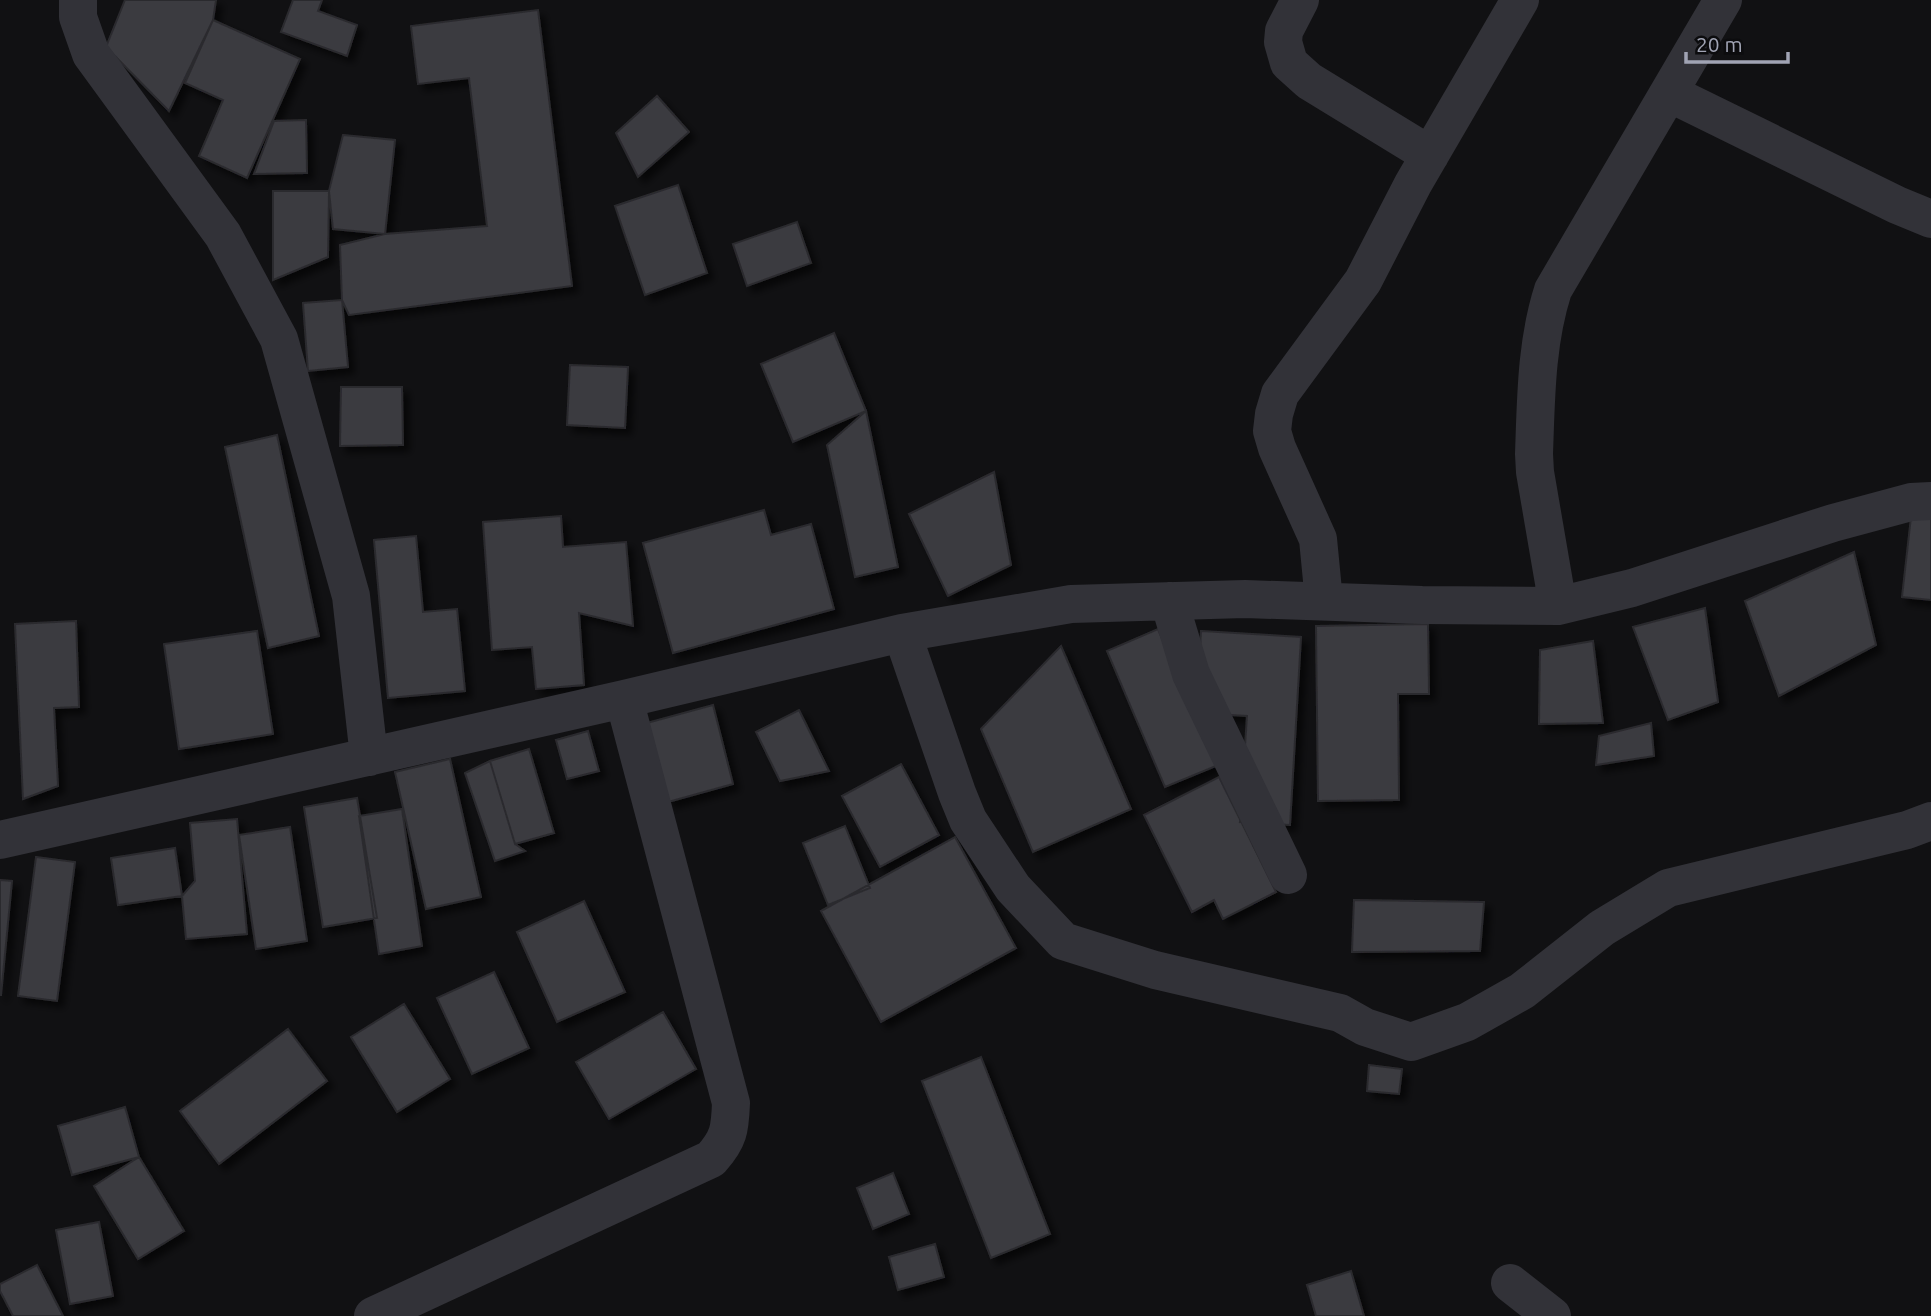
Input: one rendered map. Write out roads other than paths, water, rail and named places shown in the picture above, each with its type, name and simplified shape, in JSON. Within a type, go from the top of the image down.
[{"type":"street","points":[[78,0],[78,17],[91,54],[223,235],[279,339],[351,596],[369,757]]},
{"type":"street","points":[[1300,0],[1284,31],[1283,42],[1289,63],[1309,81],[1430,155]]},
{"type":"street","points":[[1324,601],[1318,539],[1272,431],[1280,394],[1363,281],[1430,155],[1520,0]]},
{"type":"street","points":[[1558,606],[1534,454],[1540,338],[1545,314],[1553,290],[1723,0]]},
{"type":"street","points":[[1669,93],[1897,205],[1931,219]]},
{"type":"street","points":[[0,839],[624,699],[902,632],[1071,604],[1245,599],[1558,606],[1632,588],[1833,523],[1911,502],[1931,501]]},
{"type":"street","points":[[1169,601],[1191,674],[1288,875]]},
{"type":"street","points":[[902,632],[968,820],[1013,888],[1063,941],[1155,970],[1340,1013],[1365,1027],[1412,1042],[1467,1022],[1522,991],[1602,928],[1668,888],[1907,830],[1931,821]]},
{"type":"street","points":[[373,1316],[711,1159],[723,1146],[730,1128],[731,1103],[624,699]]},
{"type":"street","points":[[1510,1283],[1552,1316]]}]
